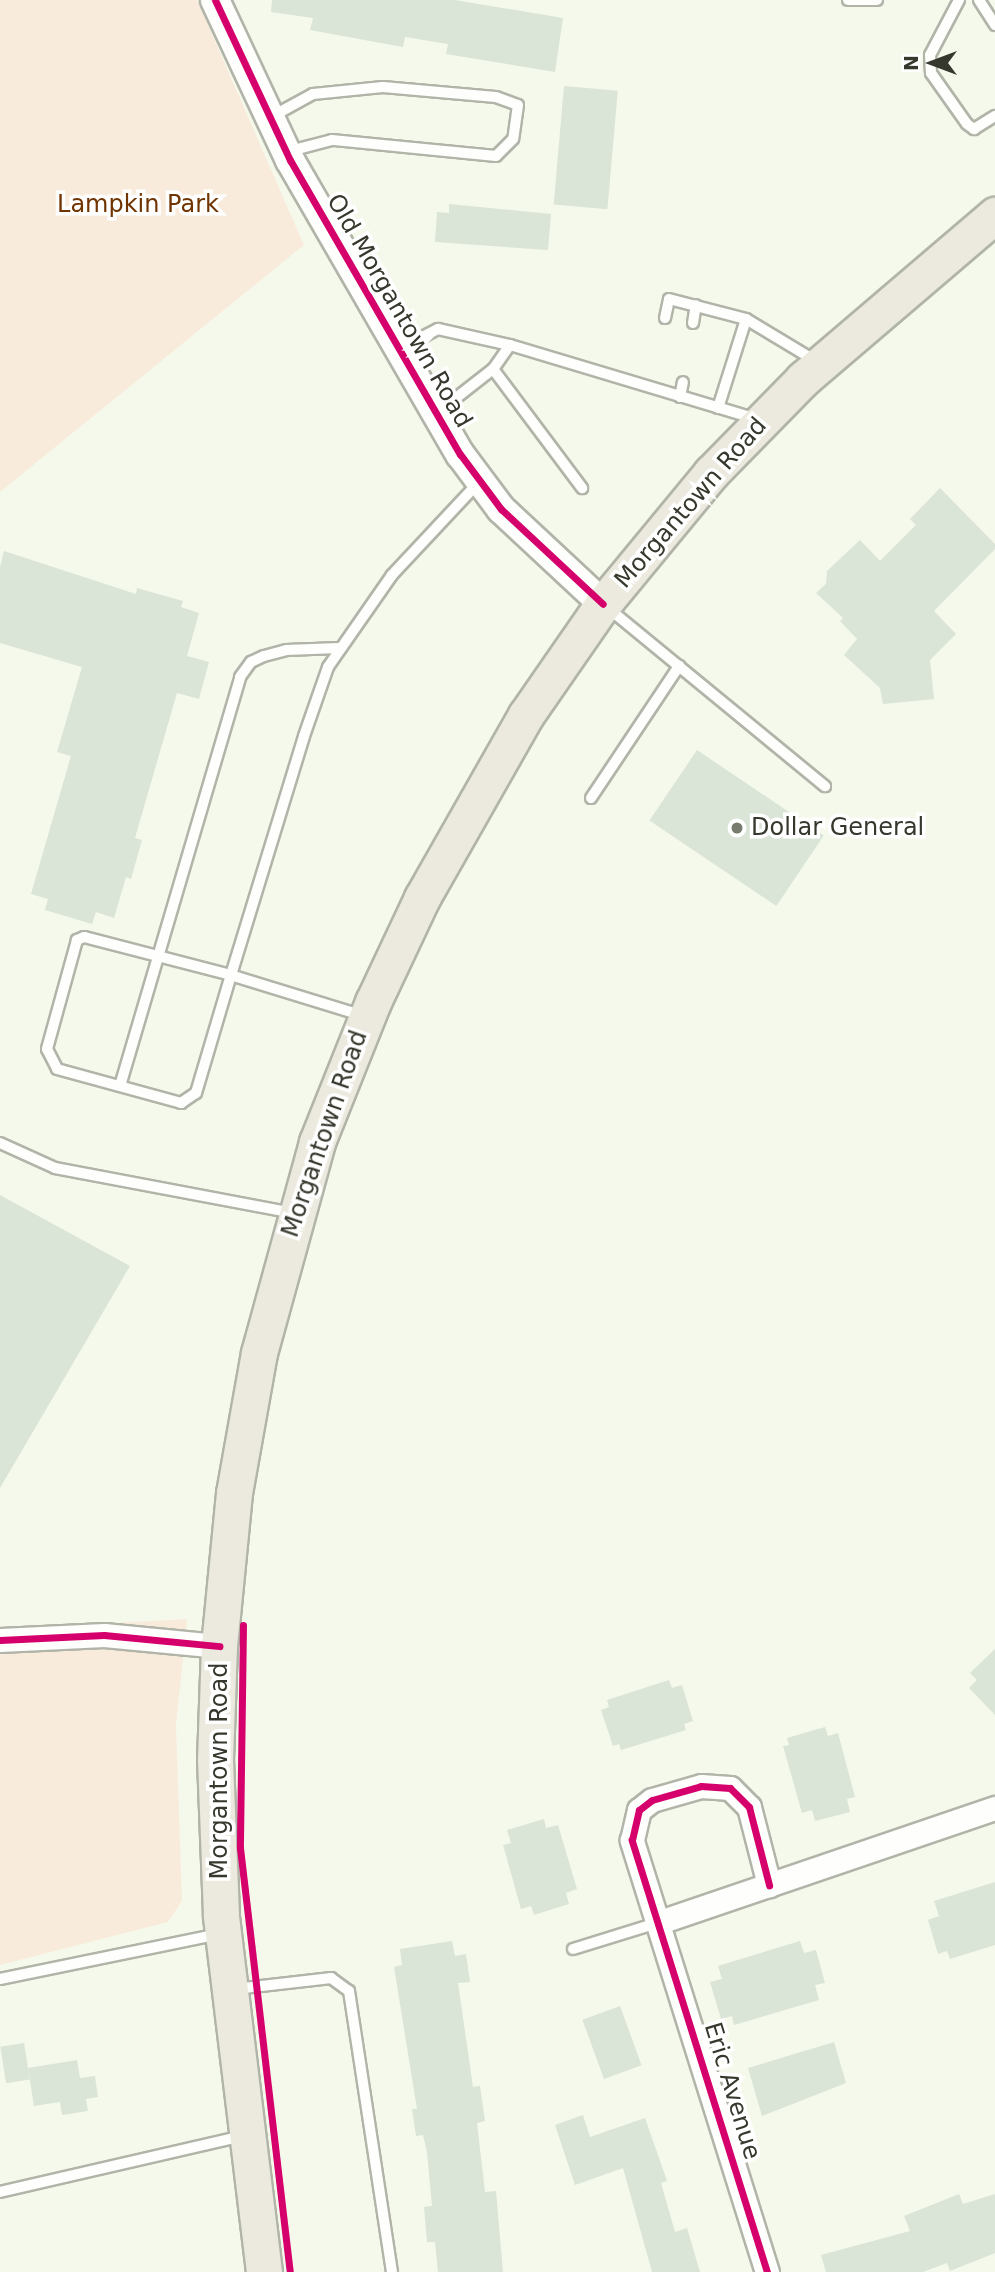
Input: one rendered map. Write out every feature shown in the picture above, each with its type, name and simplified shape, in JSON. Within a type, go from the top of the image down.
[{"type":"main road","name":"Morgantown Road","points":[[264,2272],[223,1934],[215,1760],[219,1646],[244,1426],[275,1281],[317,1142],[367,1016],[469,812],[533,705],[603,604],[711,473],[762,420],[820,363],[995,215]]},
{"type":"street","name":"Old Morgantown Road","points":[[215,0],[286,152],[436,414],[480,482],[523,531],[603,604]]},
{"type":"street","points":[[0,1640],[104,1635],[219,1646]]},
{"type":"street","points":[[769,1885],[749,1807],[741,1796],[716,1784],[652,1800],[639,1810],[632,1840],[660,1922],[769,1885],[995,1808]]},
{"type":"street","name":"Eric Avenue","points":[[660,1922],[767,2272]]},
{"type":"lane","points":[[848,0],[877,0]]},
{"type":"lane","points":[[959,0],[930,55],[930,74],[967,124],[974,128],[995,116]]},
{"type":"lane","points":[[979,0],[995,24]]},
{"type":"lane","points":[[268,118],[313,94],[383,87],[496,97],[519,106],[513,139],[496,156],[332,140],[286,152]]},
{"type":"lane","points":[[665,318],[669,299],[746,319],[820,363]]},
{"type":"lane","points":[[693,323],[696,305]]},
{"type":"lane","points":[[718,408],[746,319]]},
{"type":"lane","points":[[398,350],[438,329],[510,345],[651,390],[762,420]]},
{"type":"lane","points":[[436,414],[493,369],[510,345]]},
{"type":"lane","points":[[493,369],[582,488]]},
{"type":"lane","points":[[651,390],[654,377]]},
{"type":"lane","points":[[680,397],[683,382]]},
{"type":"lane","points":[[367,1016],[231,975],[85,937],[77,940],[47,1049],[51,1062],[57,1069],[181,1103],[190,1100],[196,1093],[231,975],[317,694],[339,648],[392,575],[480,482]]},
{"type":"lane","points":[[603,604],[825,786]]},
{"type":"lane","points":[[120,1086],[240,677],[251,662],[264,656],[286,650],[339,648]]},
{"type":"lane","points":[[591,798],[679,666]]},
{"type":"lane","points":[[0,1143],[55,1168],[295,1213]]},
{"type":"lane","points":[[573,1949],[660,1922]]},
{"type":"lane","points":[[0,1979],[223,1934]]},
{"type":"lane","points":[[229,1990],[331,1978],[349,1991],[392,2272]]},
{"type":"lane","points":[[0,2192],[246,2136]]},
{"type":"green space","name":"Lampkin Park","points":[[0,0],[197,0],[304,245],[0,492]]},
{"type":"green space","points":[[187,1619],[176,1725],[182,1901],[168,1922],[0,1965],[0,1629]]},
{"type":"building","points":[[272,0],[455,0],[563,18],[555,72],[446,54],[448,44],[405,37],[403,47],[310,30],[313,18],[271,12]]},
{"type":"building","points":[[564,86],[618,91],[607,209],[554,205]]},
{"type":"building","points":[[449,204],[551,214],[548,250],[435,242],[437,212],[449,213]]},
{"type":"building","points":[[940,488],[995,544],[995,549],[934,611],[956,634],[930,660],[934,699],[883,704],[880,688],[844,655],[857,639],[840,621],[843,618],[816,593],[826,584],[827,571],[860,540],[880,561],[916,525],[910,519]]},
{"type":"building","points":[[4,551],[136,594],[137,588],[183,601],[181,607],[199,613],[187,656],[209,662],[199,699],[177,693],[135,838],[142,840],[131,879],[126,877],[114,918],[96,912],[92,924],[45,910],[48,899],[31,894],[71,756],[57,752],[82,667],[0,643],[0,567]]},
{"type":"building","name":"Dollar General","points":[[697,750],[824,836],[776,906],[649,820]]},
{"type":"building","points":[[0,1195],[130,1266],[0,1488]]},
{"type":"building","points":[[995,1649],[995,1715],[969,1688],[977,1680],[970,1673]]},
{"type":"building","points":[[669,1680],[672,1688],[682,1685],[693,1721],[684,1724],[686,1730],[621,1750],[619,1744],[613,1746],[601,1710],[609,1707],[607,1700]]},
{"type":"building","points":[[825,1727],[828,1736],[838,1733],[855,1797],[847,1799],[850,1812],[815,1821],[812,1810],[802,1813],[783,1746],[789,1745],[787,1738]]},
{"type":"building","points":[[544,1819],[546,1828],[558,1825],[577,1889],[566,1893],[569,1904],[534,1915],[531,1906],[521,1909],[503,1845],[511,1843],[507,1830]]},
{"type":"building","points":[[995,1882],[995,1945],[950,1959],[947,1951],[938,1954],[928,1920],[939,1916],[934,1901]]},
{"type":"building","points":[[452,1941],[455,1956],[466,1954],[470,1982],[458,1983],[473,2087],[480,2086],[485,2121],[477,2123],[485,2192],[496,2191],[503,2272],[438,2272],[435,2242],[427,2242],[424,2207],[432,2206],[427,2152],[423,2135],[416,2136],[412,2109],[417,2109],[394,1967],[402,1965],[400,1949]]},
{"type":"building","points":[[800,1941],[804,1953],[816,1950],[825,1983],[815,1985],[819,2000],[734,2025],[732,2016],[721,2019],[710,1982],[722,1979],[718,1966]]},
{"type":"building","points":[[620,2006],[642,2065],[604,2079],[582,2020]]},
{"type":"building","points":[[834,2042],[846,2083],[762,2116],[748,2068]]},
{"type":"building","points":[[24,2043],[30,2080],[6,2083],[0,2047]]},
{"type":"building","points":[[77,2060],[80,2078],[95,2076],[98,2097],[86,2099],[88,2111],[62,2115],[60,2102],[34,2106],[28,2068]]},
{"type":"building","points":[[583,2115],[590,2137],[645,2118],[667,2181],[661,2183],[675,2232],[687,2228],[700,2272],[652,2272],[623,2168],[575,2185],[555,2125]]},
{"type":"building","points":[[959,2194],[963,2204],[995,2194],[995,2253],[950,2271],[947,2263],[923,2272],[826,2272],[821,2255],[910,2231],[904,2216]]},
{"type":"cycle path","points":[[215,0],[290,160],[460,454],[501,509],[603,604]]},
{"type":"cycle path","points":[[243,1625],[240,1848],[290,2272]]},
{"type":"cycle path","points":[[0,1640],[104,1635],[219,1646]]},
{"type":"cycle path","points":[[767,2272],[632,1840],[639,1810],[652,1800],[701,1786],[730,1788],[749,1807],[769,1885]]},
{"type":"place","name":"Dollar General","points":[[737,828]]}]
